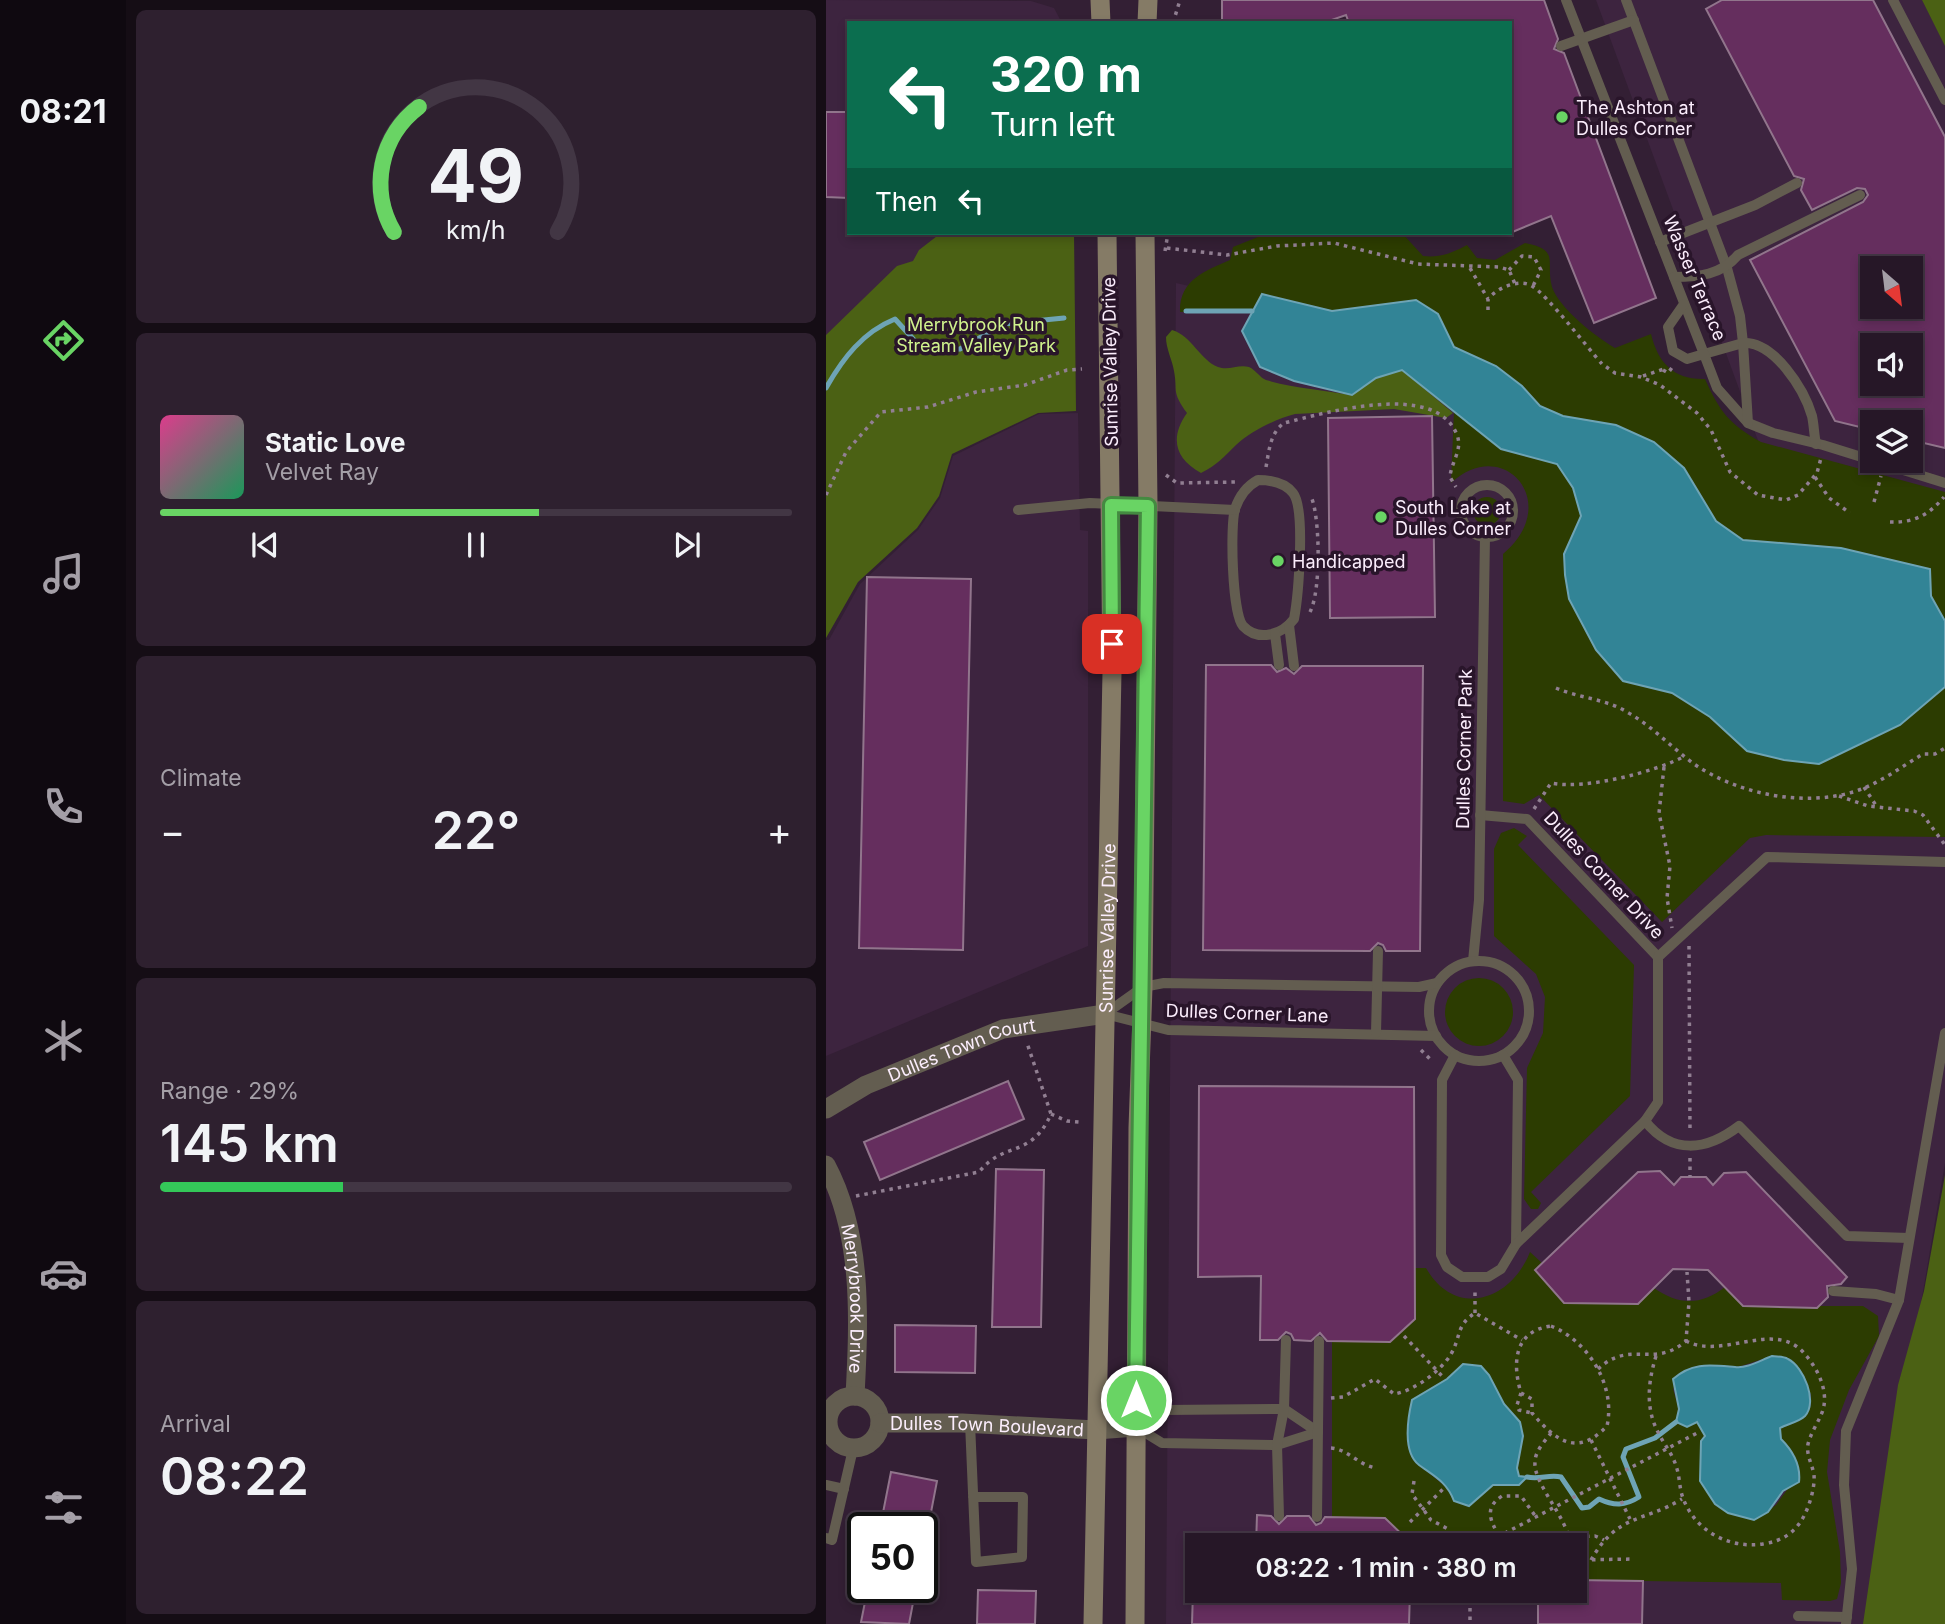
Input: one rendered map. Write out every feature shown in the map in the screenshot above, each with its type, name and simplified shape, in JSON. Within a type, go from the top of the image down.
[{"type":"main road","points":[[1100,0],[1101,21]]},
{"type":"main road","points":[[1147,21],[1148,0]]},
{"type":"main road","name":"Sunrise Valley Drive","points":[[1093,1624],[1112,672],[1107,235]]},
{"type":"main road","name":"Sunrise Valley Drive","points":[[1135,1624],[1148,506],[1145,235]]},
{"type":"street","name":"Dulles Town Court","points":[[826,1109],[866,1085],[1003,1029],[1105,1014]]},
{"type":"street","name":"Merrybrook Drive","points":[[826,1165],[840,1199],[851,1252],[859,1314],[855,1396]]},
{"type":"street","points":[[855,1396],[863,1398],[876,1408],[880,1423],[875,1438],[853,1449],[838,1443],[827,1422],[834,1406],[855,1396]]},
{"type":"street","name":"Dulles Town Boulevard","points":[[880,1423],[970,1423],[1096,1430],[1136,1427]]},
{"type":"lane","name":"Wasser Terrace","points":[[1566,0],[1704,354],[1743,343],[1727,268],[1626,0]]},
{"type":"lane","points":[[1893,0],[1945,100]]},
{"type":"lane","points":[[1561,46],[1634,20]]},
{"type":"lane","points":[[1660,242],[1710,223],[1797,183]]},
{"type":"lane","points":[[1674,277],[1699,277],[1727,268],[1738,255],[1860,195]]},
{"type":"lane","points":[[1684,303],[1668,327],[1673,351],[1687,359],[1704,354],[1717,388],[1748,423],[1773,433],[1860,457]]},
{"type":"lane","points":[[1748,423],[1743,343],[1755,342],[1780,358],[1811,414],[1820,445]]},
{"type":"lane","points":[[1913,473],[1945,483]]},
{"type":"lane","points":[[1258,480],[1284,486],[1294,494],[1300,520],[1295,614],[1289,625],[1275,634],[1259,636],[1243,626],[1236,609],[1235,510],[1247,488],[1258,480]]},
{"type":"lane","points":[[1489,484],[1498,487],[1510,497],[1513,515],[1508,527],[1499,535],[1485,537],[1471,533],[1464,525],[1461,505],[1471,490],[1489,484]]},
{"type":"lane","points":[[1018,510],[1090,503],[1235,510]]},
{"type":"lane","name":"Dulles Corner Park","points":[[1473,961],[1479,900],[1485,537]]},
{"type":"lane","points":[[1289,625],[1294,666]]},
{"type":"lane","points":[[1275,634],[1279,666]]},
{"type":"lane","name":"Dulles Corner Drive","points":[[1455,1055],[1442,1080],[1443,1261],[1462,1277],[1488,1277],[1501,1269],[1516,1244],[1645,1121],[1658,1102],[1658,957],[1527,819],[1480,815]]},
{"type":"lane","name":"Dulles Corner Drive","points":[[1658,957],[1767,857],[1945,862]]},
{"type":"lane","points":[[1376,1033],[1378,951]]},
{"type":"lane","points":[[1473,961],[1491,961],[1507,968],[1519,980],[1527,995],[1530,1012],[1526,1029],[1517,1044],[1503,1055],[1488,1060],[1471,1061],[1455,1055],[1436,1036],[1429,1009],[1437,982],[1453,968],[1473,961]]},
{"type":"lane","name":"Dulles Corner Lane","points":[[1105,1014],[1143,988],[1164,983],[1419,988],[1437,982]]},
{"type":"lane","name":"Dulles Corner Lane","points":[[1105,1014],[1168,1030],[1436,1036]]},
{"type":"lane","points":[[1798,1616],[1846,1620],[1852,1569],[1843,1485],[1846,1432],[1899,1300],[1945,1033]]},
{"type":"lane","points":[[1503,1055],[1518,1080],[1516,1244]]},
{"type":"lane","points":[[1645,1121],[1665,1140],[1690,1147],[1712,1142],[1739,1126],[1847,1236],[1909,1238]]},
{"type":"lane","points":[[1833,1291],[1876,1294],[1899,1300]]},
{"type":"lane","points":[[1279,1516],[1277,1444],[1284,1409],[1286,1340]]},
{"type":"lane","points":[[1317,1517],[1319,1341]]},
{"type":"lane","points":[[1284,1409],[1318,1432],[1277,1444],[1162,1443],[1136,1427],[1164,1410],[1284,1409]]},
{"type":"lane","points":[[970,1423],[973,1497],[976,1562],[1022,1557],[1023,1497],[973,1497]]},
{"type":"lane","points":[[826,1538],[832,1540],[853,1449]]},
{"type":"lane","points":[[826,1485],[844,1489]]},
{"type":"path","points":[[1174,21],[1180,0]]},
{"type":"path","points":[[1164,257],[1168,235]]},
{"type":"path","points":[[1166,248],[1227,255],[1277,246],[1334,243],[1418,264],[1509,270]]},
{"type":"path","points":[[1509,270],[1522,256],[1534,257],[1541,270],[1533,286]]},
{"type":"path","points":[[1470,268],[1488,299],[1488,310]]},
{"type":"path","points":[[1509,270],[1515,284]]},
{"type":"path","points":[[1488,299],[1515,284],[1533,286],[1602,364],[1615,373],[1641,377],[1660,385],[1706,422],[1730,472],[1758,495],[1786,500],[1798,495],[1815,477],[1820,445]]},
{"type":"path","points":[[1641,377],[1667,368]]},
{"type":"path","points":[[826,495],[846,452],[881,412],[928,407],[976,392],[1025,384],[1067,370],[1082,369]]},
{"type":"path","points":[[1266,469],[1272,439],[1277,428],[1284,423],[1379,402],[1402,404],[1442,416],[1456,433],[1459,446],[1450,477],[1457,487]]},
{"type":"path","points":[[1163,465],[1169,479],[1177,483],[1236,482],[1243,477]]},
{"type":"path","points":[[1257,469],[1273,470]]},
{"type":"path","points":[[1874,502],[1882,473]]},
{"type":"path","points":[[1815,477],[1829,498],[1850,513]]},
{"type":"path","points":[[1305,621],[1316,598],[1316,513],[1307,490]]},
{"type":"path","points":[[1890,522],[1918,519],[1928,513],[1945,495]]},
{"type":"path","points":[[1556,688],[1626,711],[1652,728],[1685,756],[1720,777],[1769,794],[1801,798],[1837,795],[1864,787],[1923,754],[1935,754],[1945,748]]},
{"type":"path","points":[[1527,819],[1552,783],[1566,786],[1664,767],[1685,756]]},
{"type":"path","points":[[1664,767],[1659,813],[1670,866],[1668,913],[1672,929],[1690,947],[1690,1177]]},
{"type":"path","points":[[1864,787],[1871,802],[1878,808]]},
{"type":"path","points":[[1837,795],[1878,808],[1914,811],[1923,815],[1945,845]]},
{"type":"path","points":[[1020,1025],[1051,1114],[1066,1121],[1079,1122]]},
{"type":"path","points":[[840,1199],[979,1172],[989,1159],[1037,1139],[1051,1114]]},
{"type":"path","points":[[1686,1341],[1689,1302],[1687,1272]]},
{"type":"path","points":[[1319,1397],[1343,1397],[1375,1378],[1394,1394],[1402,1393],[1436,1370],[1450,1356],[1457,1329],[1475,1313],[1475,1292]]},
{"type":"path","points":[[1475,1313],[1522,1340]]},
{"type":"path","points":[[1551,1326],[1572,1338],[1598,1369],[1606,1392],[1609,1415],[1607,1426],[1591,1440],[1573,1443],[1551,1433],[1532,1413],[1519,1410],[1517,1400],[1521,1393],[1515,1367],[1522,1340],[1531,1331],[1551,1326]]},
{"type":"path","points":[[1404,1336],[1443,1377]]},
{"type":"path","points":[[1598,1369],[1628,1353],[1656,1356],[1686,1341],[1710,1347],[1763,1339],[1792,1345],[1803,1352],[1826,1392],[1825,1403],[1807,1451],[1814,1475],[1811,1498],[1805,1516],[1793,1532],[1781,1540],[1738,1546],[1704,1528],[1683,1499],[1676,1465],[1659,1434],[1650,1409],[1648,1391],[1656,1356]]},
{"type":"path","points":[[1521,1393],[1532,1399],[1532,1413]]},
{"type":"path","points":[[1505,1533],[1699,1432]]},
{"type":"path","points":[[1551,1433],[1535,1462],[1539,1477],[1567,1533]]},
{"type":"path","points":[[1591,1440],[1630,1520]]},
{"type":"path","points":[[1318,1448],[1337,1448],[1357,1462],[1377,1468]]},
{"type":"path","points":[[1414,1481],[1412,1494],[1431,1520],[1448,1529]]},
{"type":"path","points":[[1410,1522],[1444,1488]]},
{"type":"path","points":[[1498,1533],[1489,1514],[1491,1506],[1502,1496],[1521,1496],[1536,1517]]},
{"type":"path","points":[[1591,1560],[1604,1540],[1630,1520],[1668,1508],[1683,1499]]},
{"type":"path","points":[[1587,1536],[1604,1540]]},
{"type":"path","points":[[1587,1560],[1634,1559]]},
{"type":"path","points":[[1470,1603],[1471,1624]]},
{"type":"shaded area","points":[[826,0],[1031,1],[1054,8],[1061,21],[847,21],[847,235],[944,235],[826,338]]},
{"type":"shaded area","points":[[1596,0],[1922,0],[1945,45],[1945,1163],[1866,1624],[1166,1624],[1176,283],[1404,335],[1834,647]]},
{"type":"shaded area","points":[[1078,413],[1080,530],[1088,531],[1088,946],[826,1056],[826,640],[829,640],[860,584],[918,530],[940,498],[953,456],[1039,414]]},
{"type":"green space","points":[[1922,0],[1945,0],[1945,46]]},
{"type":"green space","name":"Merrybrook Run Stream Valley Park","points":[[938,235],[1074,235],[1076,411],[1038,413],[952,454],[939,496],[917,528],[858,582],[826,638],[826,335],[897,266],[913,261],[919,250]]},
{"type":"green space","points":[[1263,235],[1404,235],[1423,256],[1446,254],[1467,245],[1477,258],[1495,260],[1525,243],[1543,249],[1548,253],[1550,278],[1556,295],[1579,321],[1615,348],[1651,334],[1658,353],[1669,368],[1684,376],[1705,379],[1733,423],[1761,442],[1860,469],[1860,473],[1875,473],[1945,492],[1945,621],[1931,596],[1930,569],[1791,544],[1743,540],[1716,521],[1700,493],[1616,425],[1563,416],[1540,406],[1522,386],[1496,366],[1454,347],[1438,314],[1416,300],[1332,311],[1262,294],[1252,311],[1180,312],[1181,301],[1189,284],[1203,273],[1230,260],[1233,247]]},
{"type":"green space","points":[[1172,330],[1185,337],[1206,359],[1218,367],[1249,367],[1266,380],[1298,387],[1351,395],[1376,378],[1402,370],[1453,413],[1446,418],[1394,409],[1295,414],[1272,422],[1249,435],[1216,464],[1201,473],[1185,461],[1178,446],[1178,430],[1187,413],[1177,396],[1167,346],[1166,337]]},
{"type":"green space","points":[[1454,411],[1501,449],[1557,464],[1573,488],[1581,516],[1565,575],[1569,599],[1596,650],[1623,681],[1671,693],[1710,717],[1747,751],[1819,764],[1900,725],[1945,687],[1945,837],[1766,835],[1750,838],[1662,922],[1539,795],[1524,804],[1503,801],[1503,554],[1520,534],[1528,514],[1527,496],[1519,481],[1506,470],[1490,466],[1471,470],[1451,483]]},
{"type":"green space","points":[[1487,497],[1497,501],[1501,511],[1497,521],[1487,525],[1477,521],[1473,511],[1477,501]]},
{"type":"green space","points":[[1514,828],[1527,836],[1518,845],[1634,965],[1630,1096],[1531,1192],[1541,1203],[1538,1209],[1531,1209],[1524,1199],[1527,1068],[1543,1033],[1545,997],[1536,974],[1494,936],[1494,849],[1501,833]]},
{"type":"green space","points":[[1472,978],[1486,978],[1498,983],[1508,993],[1513,1012],[1508,1031],[1498,1041],[1486,1046],[1472,1046],[1460,1041],[1450,1031],[1445,1019],[1445,1005],[1450,993],[1460,983]]},
{"type":"green space","points":[[1945,1175],[1945,1624],[1863,1624],[1898,1385],[1924,1291]]},
{"type":"green space","points":[[1530,1252],[1542,1263],[1535,1270],[1564,1303],[1637,1304],[1654,1288],[1672,1298],[1689,1301],[1707,1298],[1725,1287],[1743,1306],[1863,1306],[1878,1316],[1879,1336],[1849,1390],[1830,1440],[1827,1472],[1840,1552],[1841,1583],[1837,1599],[1782,1600],[1781,1583],[1587,1580],[1587,1533],[1399,1533],[1385,1518],[1332,1517],[1332,1341],[1391,1342],[1415,1319],[1415,1268],[1426,1268],[1438,1284],[1452,1294],[1467,1298],[1482,1298],[1510,1282]],"holes":[[[1772,1356],[1798,1368],[1811,1395],[1811,1405],[1800,1420],[1780,1428],[1781,1439],[1789,1447],[1800,1472],[1776,1505],[1754,1520],[1706,1489],[1700,1481],[1701,1441],[1705,1437],[1697,1422],[1676,1422],[1679,1409],[1673,1389],[1696,1366],[1735,1368]],[[1489,1375],[1504,1404],[1522,1428],[1517,1468],[1519,1476],[1526,1477],[1519,1485],[1493,1485],[1469,1506],[1417,1463],[1413,1456],[1408,1440],[1412,1400],[1447,1379]]]},
{"type":"water","points":[[1262,294],[1332,311],[1416,300],[1438,314],[1454,347],[1496,366],[1522,386],[1540,406],[1563,416],[1616,425],[1654,442],[1684,468],[1716,521],[1743,540],[1841,548],[1930,569],[1931,596],[1945,621],[1945,687],[1900,725],[1819,764],[1784,760],[1747,751],[1710,717],[1672,693],[1623,681],[1596,650],[1569,599],[1564,554],[1581,516],[1573,488],[1557,464],[1501,449],[1402,370],[1376,378],[1352,395],[1294,381],[1260,367],[1242,331]]},
{"type":"water","points":[[1772,1356],[1786,1358],[1799,1369],[1810,1394],[1810,1402],[1805,1416],[1780,1428],[1781,1439],[1797,1464],[1799,1482],[1783,1491],[1768,1512],[1754,1520],[1728,1513],[1715,1504],[1700,1481],[1701,1441],[1705,1436],[1697,1422],[1687,1427],[1676,1422],[1679,1409],[1673,1379],[1694,1367],[1744,1367]]},
{"type":"water","points":[[1463,1364],[1481,1366],[1489,1375],[1504,1404],[1520,1422],[1523,1436],[1517,1468],[1519,1476],[1527,1477],[1519,1485],[1493,1485],[1469,1506],[1454,1501],[1444,1484],[1419,1465],[1410,1452],[1408,1443],[1412,1400],[1447,1379]]},
{"type":"building","name":"The Ashton at Dulles Corner","points":[[1222,0],[1544,0],[1558,39],[1554,49],[1564,53],[1656,298],[1594,323],[1551,216],[1512,232],[1512,21],[1348,21],[1346,15],[1329,21],[1222,21]]},
{"type":"building","points":[[1722,0],[1873,0],[1945,137],[1945,448],[1923,443],[1923,410],[1860,410],[1860,427],[1835,421],[1750,260],[1863,202],[1868,195],[1865,189],[1857,188],[1812,210],[1801,190],[1804,179],[1794,176],[1706,9]]},
{"type":"building","points":[[826,112],[847,112],[847,198],[826,197]]},
{"type":"building","name":"South Lake at Dulles Corner","points":[[1432,416],[1435,617],[1330,618],[1328,418]]},
{"type":"building","points":[[867,577],[971,579],[963,950],[859,948]]},
{"type":"building","points":[[1206,665],[1271,665],[1277,672],[1286,668],[1294,674],[1302,666],[1423,666],[1420,951],[1386,951],[1383,945],[1378,943],[1370,951],[1203,950]]},
{"type":"building","points":[[1008,1081],[1024,1119],[880,1180],[864,1142]]},
{"type":"building","points":[[1199,1086],[1414,1087],[1415,1319],[1390,1342],[1327,1341],[1320,1333],[1311,1341],[1294,1340],[1291,1334],[1286,1332],[1278,1340],[1260,1340],[1261,1276],[1198,1277]]},
{"type":"building","points":[[996,1169],[1044,1170],[1041,1327],[992,1327]]},
{"type":"building","points":[[1660,1171],[1674,1185],[1681,1177],[1706,1177],[1713,1185],[1724,1173],[1746,1172],[1847,1277],[1841,1284],[1827,1286],[1828,1297],[1817,1308],[1743,1306],[1708,1270],[1673,1269],[1638,1304],[1564,1303],[1535,1270],[1638,1172]]},
{"type":"building","points":[[895,1325],[976,1326],[975,1373],[895,1372]]},
{"type":"building","points":[[891,1472],[937,1481],[931,1512],[883,1512]]},
{"type":"building","points":[[1257,1515],[1271,1516],[1279,1524],[1287,1516],[1309,1516],[1316,1525],[1325,1517],[1385,1518],[1401,1533],[1256,1533]]},
{"type":"building","points":[[1587,1580],[1643,1581],[1642,1624],[1538,1624],[1538,1603],[1587,1603]]},
{"type":"building","points":[[978,1590],[1036,1591],[1035,1624],[977,1624]]},
{"type":"building","points":[[865,1603],[913,1603],[909,1624],[861,1622]]},
{"type":"building","points":[[1193,1603],[1410,1603],[1409,1624],[1192,1624]]},
{"type":"waterway","points":[[1186,311],[1252,311]]},
{"type":"waterway","points":[[826,388],[855,347],[873,331],[895,319],[915,341],[933,351],[960,349],[1004,324],[1064,318]]},
{"type":"waterway","points":[[1527,1477],[1561,1477],[1582,1508],[1589,1507],[1599,1499],[1615,1504],[1629,1502],[1639,1497],[1623,1457],[1626,1449],[1655,1438],[1676,1422]]},
{"type":"place","name":"The Ashton at Dulles Corner","points":[[1562,117]]},
{"type":"place","name":"South Lake at Dulles Corner","points":[[1381,517]]},
{"type":"place","name":"Handicapped","points":[[1278,561]]},
{"type":"route","points":[[1112,644],[1111,505],[1148,506],[1136,1400]]}]
